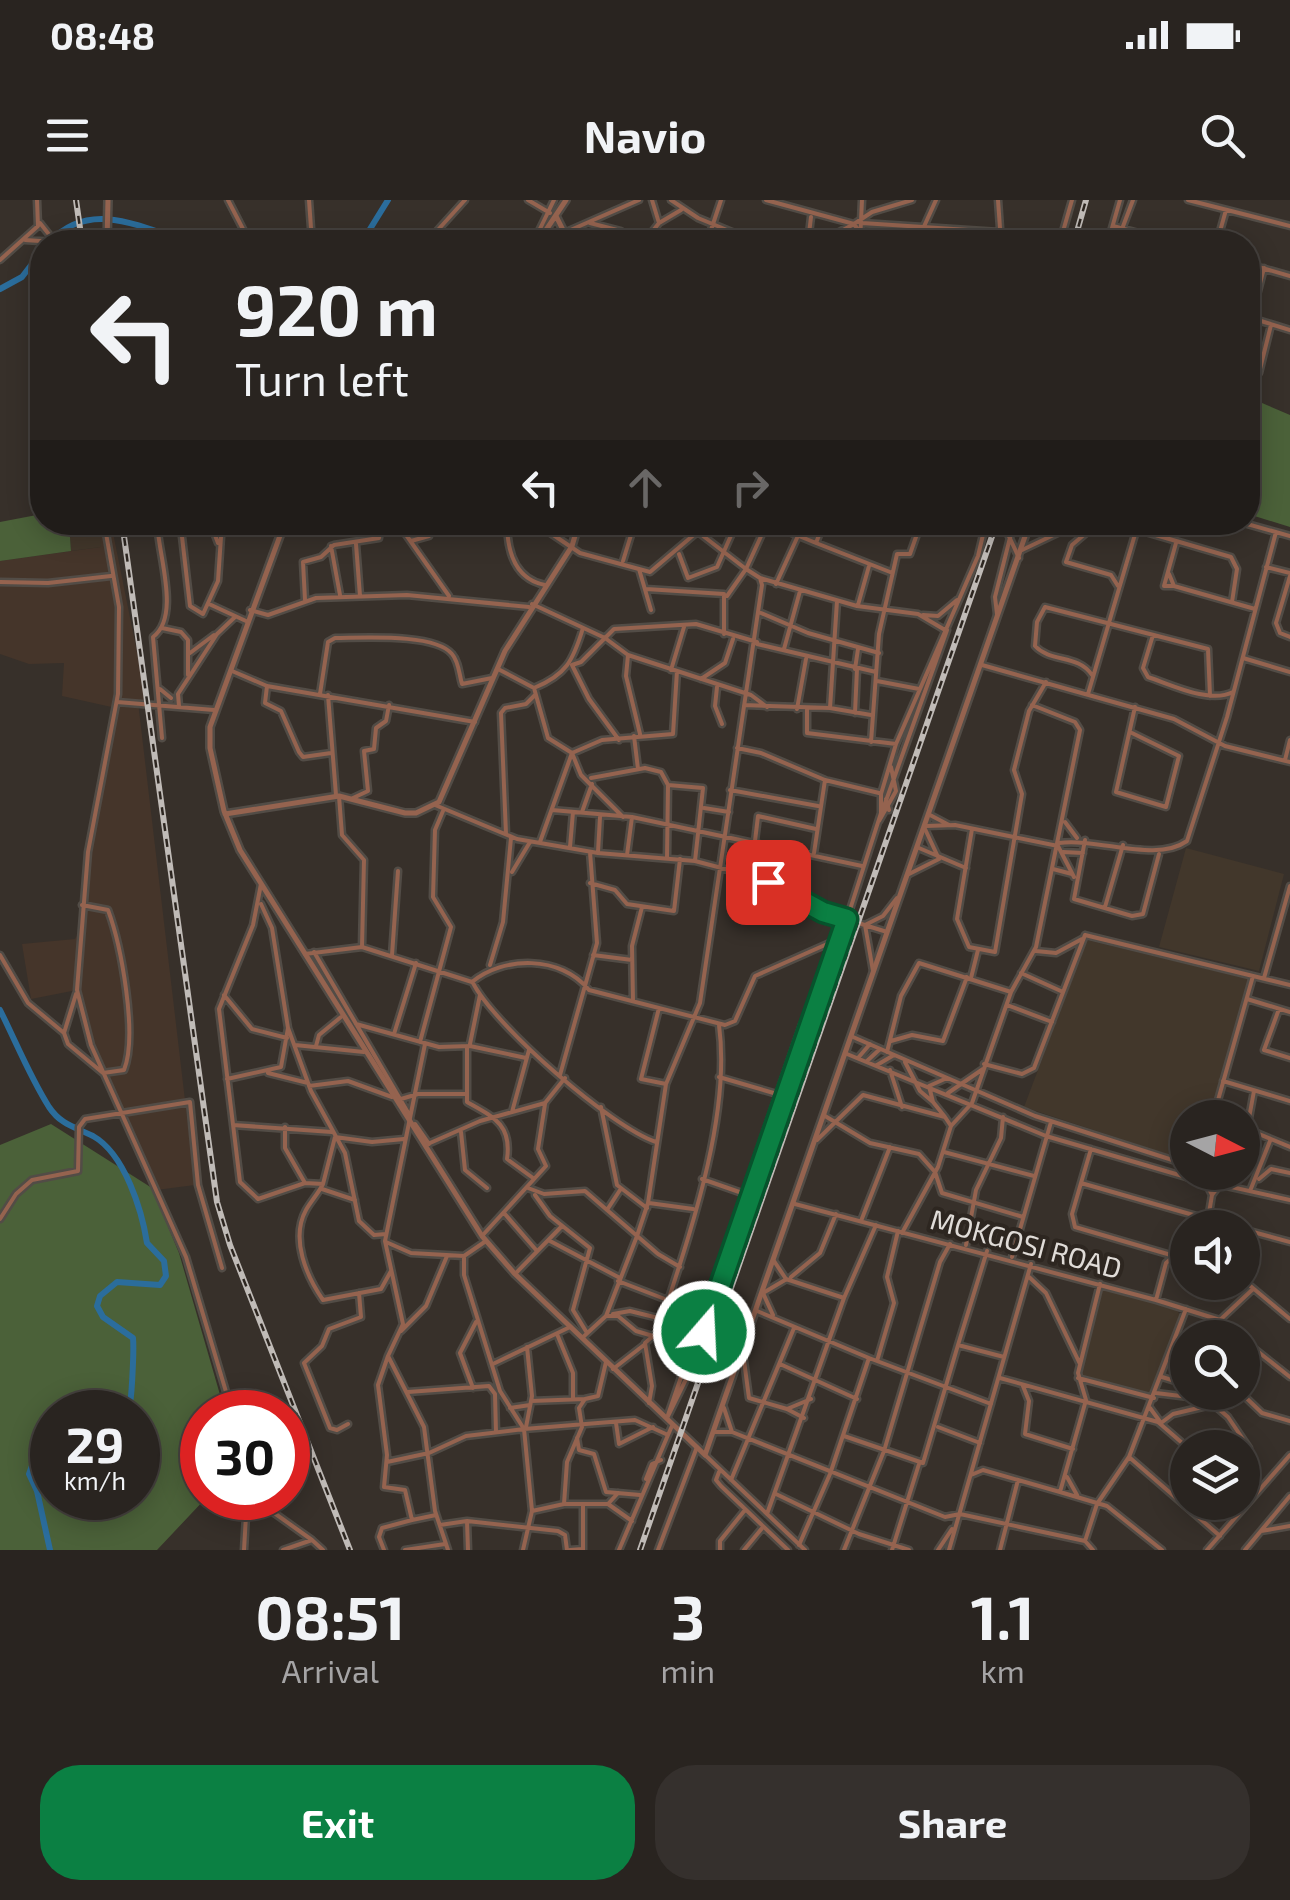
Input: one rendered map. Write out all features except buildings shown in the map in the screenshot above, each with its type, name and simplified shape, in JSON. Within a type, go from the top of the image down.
[{"type":"street","points":[[37,200],[40,223],[46,230]]},
{"type":"street","points":[[228,200],[243,230]]},
{"type":"street","points":[[309,200],[311,230]]},
{"type":"street","points":[[438,230],[464,200]]},
{"type":"street","points":[[528,200],[556,216],[565,230]]},
{"type":"street","points":[[541,230],[554,200]]},
{"type":"street","points":[[548,230],[566,200]]},
{"type":"street","points":[[571,230],[639,200]]},
{"type":"street","points":[[652,200],[659,222]]},
{"type":"street","points":[[671,200],[727,230]]},
{"type":"street","points":[[710,230],[720,200]]},
{"type":"street","points":[[766,200],[812,216],[854,224],[858,230]]},
{"type":"street","points":[[861,230],[862,200]]},
{"type":"street","points":[[843,230],[912,200]]},
{"type":"street","points":[[925,230],[936,200]]},
{"type":"street","points":[[998,200],[999,230]]},
{"type":"street","points":[[1063,230],[1072,200]]},
{"type":"street","points":[[1112,230],[1120,200]]},
{"type":"street","points":[[1126,229],[1133,200]]},
{"type":"street","points":[[1188,200],[1290,226]]},
{"type":"street","points":[[107,230],[108,202]]},
{"type":"street","points":[[653,230],[659,222],[683,209]]},
{"type":"street","points":[[1118,210],[1126,229]]},
{"type":"street","points":[[1220,230],[1226,210]]},
{"type":"street","points":[[810,230],[812,216]]},
{"type":"street","points":[[862,220],[975,230]]},
{"type":"street","points":[[33,230],[40,223]]},
{"type":"street","points":[[590,223],[617,230]]},
{"type":"street","points":[[1113,226],[1130,230]]},
{"type":"street","points":[[0,260],[30,233]]},
{"type":"street","points":[[23,240],[30,240]]},
{"type":"street","points":[[1260,267],[1290,276]]},
{"type":"street","points":[[1260,281],[1264,268]]},
{"type":"street","points":[[1260,322],[1290,330]]},
{"type":"street","points":[[1260,369],[1271,325]]},
{"type":"street","points":[[1260,528],[1290,536]]},
{"type":"street","points":[[926,827],[949,826],[1060,844],[1083,840],[1159,854],[1187,841],[1230,706],[1276,532]]},
{"type":"street","points":[[64,1033],[77,990],[88,852],[117,702],[119,607],[106,535]]},
{"type":"street","points":[[158,535],[168,612],[162,628],[153,637],[162,738]]},
{"type":"street","points":[[182,535],[190,606],[203,614],[218,580],[220,535]]},
{"type":"street","points":[[215,535],[218,543]]},
{"type":"street","points":[[280,535],[214,710],[210,748],[224,814],[364,1052],[398,1099]]},
{"type":"street","points":[[305,600],[302,563],[321,557],[331,546],[356,544],[379,535]]},
{"type":"street","points":[[406,535],[450,598]]},
{"type":"street","points":[[411,542],[429,535]]},
{"type":"street","points":[[508,535],[509,554],[528,580],[545,585]]},
{"type":"street","points":[[555,535],[580,553],[654,572],[693,535]]},
{"type":"street","points":[[224,814],[338,796],[405,813],[435,805],[447,790],[498,669],[530,606],[572,546],[575,535]]},
{"type":"street","points":[[623,562],[631,535]]},
{"type":"street","points":[[700,535],[760,578],[857,606],[938,616],[962,594]]},
{"type":"street","points":[[679,552],[688,578],[717,567],[733,535]]},
{"type":"street","points":[[724,634],[727,596],[746,569],[762,535]]},
{"type":"street","points":[[816,543],[819,535]]},
{"type":"street","points":[[871,742],[890,572],[897,554],[910,554],[917,535]]},
{"type":"street","points":[[619,1550],[645,1482],[660,1460],[692,1347],[809,1007],[816,999],[849,919],[882,813],[896,744],[962,594],[982,535]]},
{"type":"street","points":[[998,618],[995,597],[1011,535]]},
{"type":"street","points":[[705,1455],[1026,535]]},
{"type":"street","points":[[1021,550],[1053,535]]},
{"type":"street","points":[[1082,535],[1065,560],[1073,566],[1111,575],[1119,587]]},
{"type":"street","points":[[1088,694],[1135,535]]},
{"type":"street","points":[[1151,535],[1236,562],[1232,602]]},
{"type":"street","points":[[776,584],[796,536],[865,558],[869,566],[857,606]]},
{"type":"street","points":[[1010,540],[1018,558]]},
{"type":"street","points":[[1177,542],[1168,574],[1174,586],[1256,609]]},
{"type":"street","points":[[356,544],[360,596]]},
{"type":"street","points":[[331,546],[340,596]]},
{"type":"street","points":[[869,566],[890,572]]},
{"type":"street","points":[[1266,567],[1290,574],[1276,626],[1280,633],[1290,637]]},
{"type":"street","points":[[639,569],[650,610]]},
{"type":"street","points":[[0,582],[48,583],[111,576]]},
{"type":"street","points":[[609,1315],[647,1205],[666,1084],[694,1020],[728,836],[730,790],[757,643],[760,578]]},
{"type":"street","points":[[646,589],[727,596]]},
{"type":"street","points":[[784,651],[800,591]]},
{"type":"street","points":[[250,610],[268,615],[305,600],[340,596],[450,598],[530,606],[605,638],[628,655],[747,694],[767,707]]},
{"type":"street","points":[[830,708],[830,662],[837,601]]},
{"type":"street","points":[[209,604],[246,621]]},
{"type":"street","points":[[1092,675],[1078,662],[1040,652],[1034,642],[1037,622],[1046,607],[1210,650],[1210,696]]},
{"type":"street","points":[[760,612],[835,642],[879,653]]},
{"type":"street","points":[[918,614],[945,630]]},
{"type":"street","points":[[190,654],[235,616]]},
{"type":"street","points":[[889,810],[884,796],[949,622]]},
{"type":"street","points":[[489,968],[503,922],[510,876],[501,713],[505,708],[526,704],[534,691],[581,662],[614,629],[628,626],[696,624],[806,658],[876,672]]},
{"type":"street","points":[[540,842],[556,786],[572,753],[602,740],[672,734],[674,671],[684,626]]},
{"type":"street","points":[[162,628],[184,634],[190,654],[188,678]]},
{"type":"street","points":[[583,628],[572,665],[584,691],[619,740]]},
{"type":"street","points":[[117,702],[169,701],[178,694],[217,634]]},
{"type":"street","points":[[1153,635],[1143,668],[1146,674],[1221,698],[1230,706]]},
{"type":"street","points":[[701,679],[726,663],[734,637]]},
{"type":"street","points":[[320,694],[328,642],[335,638],[428,641],[446,647],[456,657],[462,684],[494,678]]},
{"type":"street","points":[[855,713],[858,648]]},
{"type":"street","points":[[628,655],[626,676],[637,735],[638,769]]},
{"type":"street","points":[[797,708],[806,658]]},
{"type":"street","points":[[1242,658],[1290,672]]},
{"type":"street","points":[[982,664],[1194,726],[1218,741],[1288,762],[1290,740]]},
{"type":"street","points":[[498,669],[534,691],[548,738],[572,753],[589,781],[623,816]]},
{"type":"street","points":[[229,670],[268,686],[475,722]]},
{"type":"street","points":[[877,681],[919,689]]},
{"type":"street","points":[[972,829],[959,928],[965,944],[996,951],[1022,790],[1014,770],[1032,705],[1046,682]]},
{"type":"street","points":[[268,686],[265,703],[281,711],[299,752],[304,756],[331,753]]},
{"type":"street","points":[[717,686],[715,706],[722,724]]},
{"type":"street","points":[[160,688],[169,701],[179,706],[214,710]]},
{"type":"street","points":[[1221,698],[1233,692]]},
{"type":"street","points":[[178,694],[179,706]]},
{"type":"street","points":[[328,695],[342,835],[364,860],[362,947]]},
{"type":"street","points":[[353,798],[368,791],[364,751],[374,748],[376,728],[386,721],[388,704]]},
{"type":"street","points":[[744,705],[830,708],[871,715]]},
{"type":"street","points":[[876,1361],[894,1303],[886,1277],[900,1232],[944,1152],[951,1126],[972,1103],[1011,992],[1033,950],[1060,844],[1080,727],[1032,705]]},
{"type":"street","points":[[807,707],[804,732],[896,744]]},
{"type":"street","points":[[1132,733],[1179,756],[1166,807],[1116,794],[1135,708]]},
{"type":"street","points":[[737,748],[761,753],[825,780],[884,796]]},
{"type":"street","points":[[879,821],[889,810],[896,792],[890,763]]},
{"type":"street","points":[[589,781],[638,769],[658,770],[668,785],[667,858]]},
{"type":"street","points":[[814,853],[818,806],[825,780]]},
{"type":"street","points":[[581,814],[589,781]]},
{"type":"street","points":[[668,785],[703,788],[695,861]]},
{"type":"street","points":[[730,790],[818,806]]},
{"type":"street","points":[[435,805],[444,812],[530,842],[598,853],[695,861],[721,868],[780,886],[823,912],[889,933]]},
{"type":"street","points":[[702,808],[729,812]]},
{"type":"street","points":[[552,810],[632,817],[864,866]]},
{"type":"street","points":[[401,1331],[403,1316],[385,1241],[404,1164],[404,1139],[418,1094],[422,1043],[436,969],[448,946],[450,927],[432,898],[435,830],[444,812]]},
{"type":"street","points":[[570,849],[573,812]]},
{"type":"street","points":[[930,815],[949,826]]},
{"type":"street","points":[[755,841],[758,816],[816,829]]},
{"type":"street","points":[[598,853],[600,817]]},
{"type":"street","points":[[628,855],[632,817]]},
{"type":"street","points":[[1064,818],[1068,831],[1083,840]]},
{"type":"street","points":[[926,827],[939,859]]},
{"type":"street","points":[[1073,874],[1084,854],[1083,840]]},
{"type":"street","points":[[510,876],[530,842]]},
{"type":"street","points":[[1060,844],[1073,874],[1074,899],[1140,916],[1159,854]]},
{"type":"street","points":[[1060,844],[1075,853],[1080,865]]},
{"type":"street","points":[[1105,907],[1123,845]]},
{"type":"street","points":[[918,848],[966,868]]},
{"type":"street","points":[[385,1241],[404,1252],[464,1256],[546,1165],[538,1148],[545,1103],[563,1077],[598,937],[590,852]]},
{"type":"street","points":[[1056,856],[1063,852],[1084,854]]},
{"type":"street","points":[[590,882],[615,890],[627,904],[675,910],[680,859]]},
{"type":"street","points":[[909,874],[939,859]]},
{"type":"street","points":[[1073,874],[1080,865]]},
{"type":"street","points":[[1053,869],[1073,874]]},
{"type":"street","points":[[392,954],[398,872]]},
{"type":"street","points":[[262,884],[260,901],[222,993],[219,1010],[236,1168],[251,1195],[264,1198],[305,1183],[355,1200]]},
{"type":"street","points":[[1264,978],[1290,886]]},
{"type":"street","points":[[865,924],[882,916],[904,889]]},
{"type":"street","points":[[260,901],[272,928],[288,1028],[308,1084],[345,1153],[364,1230],[374,1236],[386,1234]]},
{"type":"street","points":[[0,955],[28,1003],[64,1033],[68,1044],[102,1073],[124,1070],[131,1040],[116,952],[118,934],[108,910],[82,905]]},
{"type":"street","points":[[633,1001],[632,960],[642,907]]},
{"type":"street","points":[[865,924],[874,976]]},
{"type":"street","points":[[1033,950],[1056,953],[1085,935],[1290,985]]},
{"type":"street","points":[[948,1094],[984,1067],[1022,1074],[1031,1071],[1085,935]]},
{"type":"street","points":[[472,982],[489,968],[535,962],[586,986],[719,1025],[735,1021],[754,976],[840,939]]},
{"type":"street","points":[[305,954],[362,947],[472,982],[529,1050],[631,1132],[656,1142]]},
{"type":"street","points":[[866,1061],[891,1042],[912,1035],[943,1041],[978,950]]},
{"type":"street","points":[[314,952],[484,1238],[515,1274],[804,1550]]},
{"type":"street","points":[[592,955],[632,960]]},
{"type":"street","points":[[891,1042],[897,1009],[915,965],[922,962],[1011,992]]},
{"type":"street","points":[[394,1034],[416,963]]},
{"type":"street","points":[[1020,972],[1062,992]]},
{"type":"street","points":[[1218,1100],[1253,976]]},
{"type":"street","points":[[77,990],[86,1031],[102,1073],[180,1241],[225,1390]]},
{"type":"street","points":[[222,993],[252,1029],[286,1038]]},
{"type":"street","points":[[480,995],[468,1046],[466,1094],[470,1104],[496,1116],[509,1138],[507,1160],[533,1178]]},
{"type":"street","points":[[1246,999],[1290,1012]]},
{"type":"street","points":[[1007,1005],[1052,1022]]},
{"type":"street","points":[[659,1008],[641,1078],[666,1084]]},
{"type":"street","points":[[1279,1009],[1264,1050],[1290,1058]]},
{"type":"street","points":[[344,1019],[422,1043],[468,1046],[526,1058]]},
{"type":"street","points":[[316,1048],[319,1035],[344,1019]]},
{"type":"street","points":[[613,1369],[654,1337],[670,1301],[702,1178],[719,1076],[719,1025]]},
{"type":"street","points":[[227,1079],[281,1067],[288,1028]]},
{"type":"street","points":[[853,1037],[1051,1122],[1170,1159]]},
{"type":"street","points":[[858,1058],[870,1044]]},
{"type":"street","points":[[295,1045],[364,1052]]},
{"type":"street","points":[[512,1112],[529,1050]]},
{"type":"street","points":[[847,1054],[1046,1136],[1170,1172]]},
{"type":"street","points":[[877,1065],[894,1055]]},
{"type":"street","points":[[903,1059],[914,1080],[951,1126]]},
{"type":"street","points":[[890,1070],[902,1108]]},
{"type":"street","points":[[267,1073],[308,1084],[348,1081],[378,1088],[385,1098],[466,1094]]},
{"type":"street","points":[[719,1076],[781,1096]]},
{"type":"street","points":[[929,1086],[950,1077]]},
{"type":"street","points":[[1223,1081],[1290,1101]]},
{"type":"street","points":[[929,1086],[933,1102]]},
{"type":"street","points":[[1254,1091],[1247,1129],[1290,1148]]},
{"type":"street","points":[[890,1104],[896,1093]]},
{"type":"street","points":[[816,1140],[860,1096],[944,1117]]},
{"type":"street","points":[[0,1220],[16,1194],[32,1180],[78,1171],[80,1122],[190,1102],[198,1185],[222,1268]]},
{"type":"street","points":[[427,1144],[496,1116],[545,1103]]},
{"type":"street","points":[[601,1106],[610,1164],[620,1190],[647,1205],[694,1209]]},
{"type":"street","points":[[825,1116],[870,1143],[916,1152],[934,1172],[942,1193],[1024,1217]]},
{"type":"street","points":[[966,1246],[986,1165],[1000,1138],[1004,1117]]},
{"type":"street","points":[[1011,1258],[1051,1122]]},
{"type":"street","points":[[233,1125],[285,1127],[364,1137],[372,1142],[404,1139]]},
{"type":"street","points":[[285,1127],[286,1153],[300,1168],[305,1183]]},
{"type":"street","points":[[461,1132],[464,1170],[487,1188]]},
{"type":"street","points":[[334,1134],[322,1186],[306,1210],[302,1235],[306,1276],[326,1302],[385,1286],[391,1270]]},
{"type":"street","points":[[1260,1175],[1270,1141]]},
{"type":"street","points":[[861,1220],[890,1148]]},
{"type":"street","points":[[1091,1149],[1072,1214],[1075,1227],[1170,1255]]},
{"type":"street","points":[[944,1152],[969,1155],[986,1165],[1035,1176]]},
{"type":"street","points":[[1263,1163],[1271,1169],[1290,1172]]},
{"type":"street","points":[[1260,1178],[1271,1169]]},
{"type":"street","points":[[702,1178],[747,1194]]},
{"type":"street","points":[[1081,1183],[1176,1210]]},
{"type":"street","points":[[528,1188],[562,1226],[588,1245],[587,1263],[573,1310],[584,1336]]},
{"type":"street","points":[[534,1193],[582,1190],[680,1266]]},
{"type":"street","points":[[607,1210],[620,1190]]},
{"type":"street","points":[[1210,1190],[1210,1210]]},
{"type":"street","points":[[1212,1195],[1218,1190]]},
{"type":"street","points":[[1244,1190],[1290,1200]]},
{"type":"street","points":[[669,1421],[696,1357],[747,1194]]},
{"type":"street","name":"MOKGOSI ROAD","points":[[795,1204],[1011,1258],[1220,1320]]},
{"type":"street","points":[[504,1213],[538,1252]]},
{"type":"street","points":[[763,1293],[820,1253],[836,1214]]},
{"type":"street","points":[[767,1514],[844,1298],[876,1225]]},
{"type":"street","points":[[515,1274],[562,1226]]},
{"type":"street","points":[[1260,1234],[1290,1242]]},
{"type":"street","points":[[550,1241],[587,1263],[670,1301]]},
{"type":"street","points":[[844,1550],[866,1488],[884,1452],[942,1258],[950,1244]]},
{"type":"street","points":[[893,1547],[919,1464],[924,1461],[936,1427],[987,1252]]},
{"type":"street","points":[[1159,1252],[1166,1264]]},
{"type":"street","points":[[412,1520],[405,1490],[384,1488],[387,1462],[378,1385],[401,1331],[426,1306],[447,1256]]},
{"type":"street","points":[[464,1256],[476,1322],[497,1380],[496,1433]]},
{"type":"street","points":[[1156,1300],[1170,1260]]},
{"type":"street","points":[[774,1261],[788,1279],[844,1298]]},
{"type":"street","points":[[938,1550],[960,1514],[1031,1264]]},
{"type":"street","points":[[1028,1276],[1046,1293],[1080,1364]]},
{"type":"street","points":[[1060,1492],[1085,1405],[1087,1394],[1078,1378],[1100,1284]]},
{"type":"street","points":[[348,1424],[337,1430],[330,1428],[304,1363],[322,1346],[330,1329],[362,1317],[359,1293]]},
{"type":"street","points":[[763,1293],[773,1316]]},
{"type":"street","points":[[1260,1294],[1290,1319]]},
{"type":"street","points":[[1220,1320],[1241,1300]]},
{"type":"street","points":[[1182,1320],[1186,1309]]},
{"type":"street","points":[[757,1311],[908,1374],[992,1404]]},
{"type":"street","points":[[584,1336],[609,1315],[630,1312],[662,1319]]},
{"type":"street","points":[[609,1315],[636,1331],[692,1347]]},
{"type":"street","points":[[473,1388],[460,1354],[476,1322]]},
{"type":"street","points":[[731,1480],[751,1440],[794,1326]]},
{"type":"street","points":[[492,1364],[570,1327]]},
{"type":"street","points":[[636,1331],[645,1344],[652,1386],[649,1403]]},
{"type":"street","points":[[557,1334],[572,1373],[572,1398]]},
{"type":"street","points":[[958,1346],[1006,1358]]},
{"type":"street","points":[[523,1550],[532,1511],[525,1429],[531,1403],[527,1347]]},
{"type":"street","points":[[692,1347],[696,1357]]},
{"type":"street","points":[[743,1353],[747,1395],[804,1418]]},
{"type":"street","name":"MOKGOSI ROAD","points":[[1260,1353],[1290,1377]]},
{"type":"street","points":[[388,1356],[424,1427],[436,1515],[448,1547],[405,1550]]},
{"type":"street","points":[[1085,1541],[1097,1504],[1129,1457],[1170,1356]]},
{"type":"street","points":[[720,1470],[716,1480],[787,1549],[796,1542],[814,1512],[869,1358]]},
{"type":"street","points":[[510,1408],[598,1396],[606,1362]]},
{"type":"street","points":[[780,1364],[857,1398]]},
{"type":"street","points":[[1162,1377],[1170,1380]]},
{"type":"street","points":[[1000,1378],[1144,1421],[1158,1422],[1198,1410]]},
{"type":"street","points":[[1078,1378],[1170,1397]]},
{"type":"street","points":[[408,1392],[489,1386],[497,1380]]},
{"type":"street","points":[[489,1386],[525,1429]]},
{"type":"street","points":[[1023,1386],[1028,1401],[1025,1434],[1073,1449]]},
{"type":"street","points":[[564,1504],[567,1462],[582,1427],[578,1410],[585,1399]]},
{"type":"street","points":[[787,1409],[810,1399]]},
{"type":"street","points":[[724,1408],[732,1432]]},
{"type":"street","points":[[1150,1408],[1170,1432]]},
{"type":"street","points":[[1218,1410],[1237,1430]]},
{"type":"street","points":[[1259,1410],[1290,1421]]},
{"type":"street","points":[[387,1462],[429,1454],[466,1436],[525,1429],[616,1421],[652,1427],[668,1435]]},
{"type":"street","points":[[616,1421],[619,1444],[652,1427]]},
{"type":"street","points":[[936,1427],[980,1443]]},
{"type":"street","points":[[715,1432],[732,1432],[945,1517],[960,1514],[1085,1541],[1093,1550]]},
{"type":"street","points":[[844,1436],[919,1464]]},
{"type":"street","points":[[576,1438],[578,1450],[594,1454],[606,1492],[640,1495]]},
{"type":"street","points":[[659,1550],[697,1447]]},
{"type":"street","points":[[1260,1489],[1290,1455]]},
{"type":"street","points":[[1129,1457],[1220,1536]]},
{"type":"street","points":[[975,1458],[983,1470]]},
{"type":"street","points":[[970,1475],[983,1470],[1097,1504],[1122,1516],[1162,1550]]},
{"type":"street","points":[[1067,1472],[1079,1497]]},
{"type":"street","points":[[1000,1550],[1018,1480]]},
{"type":"street","points":[[608,1504],[618,1494]]},
{"type":"street","points":[[775,1494],[852,1530],[910,1550]]},
{"type":"street","points":[[1245,1550],[1290,1496]]},
{"type":"street","points":[[532,1511],[564,1504],[608,1504],[632,1521]]},
{"type":"street","points":[[440,1525],[467,1521],[563,1532],[569,1550],[583,1550],[583,1504]]},
{"type":"street","points":[[720,1550],[720,1541],[745,1510]]},
{"type":"street","points":[[384,1550],[380,1531],[436,1515]]},
{"type":"street","points":[[945,1517],[953,1529],[949,1550]]},
{"type":"street","points":[[244,1550],[246,1520]]},
{"type":"street","points":[[288,1520],[312,1540]]},
{"type":"street","points":[[1208,1550],[1234,1520]]},
{"type":"street","points":[[467,1521],[468,1550]]},
{"type":"street","points":[[744,1550],[763,1526]]},
{"type":"street","points":[[1260,1532],[1290,1526]]},
{"type":"street","points":[[283,1550],[312,1540],[318,1541],[323,1550]]},
{"type":"shaded area","points":[[70,535],[100,535],[101,547],[71,551]]},
{"type":"shaded area","points":[[100,535],[113,535],[147,702],[138,702],[195,1185],[156,1190],[91,1046],[77,990],[31,999],[22,944],[75,939],[80,930],[88,852],[116,708],[62,696],[64,663],[29,664],[0,654],[0,561],[100,547]]},
{"type":"shaded area","points":[[1186,848],[1284,874],[1259,971],[1159,947]]},
{"type":"shaded area","points":[[1087,940],[1249,979],[1215,1100],[1170,1100],[1170,1155],[1024,1107]]},
{"type":"shaded area","points":[[1103,1288],[1176,1309],[1180,1315],[1178,1320],[1170,1320],[1170,1343],[1151,1395],[1081,1375]]},
{"type":"green space","points":[[1260,402],[1290,415],[1290,527],[1260,518]]},
{"type":"green space","points":[[30,516],[30,535],[70,535],[71,551],[0,561],[0,522]]},
{"type":"green space","points":[[51,1124],[152,1188],[179,1253],[219,1390],[180,1390],[180,1520],[185,1520],[157,1550],[0,1550],[0,1145]]},
{"type":"waterway","points":[[369,230],[388,200]]},
{"type":"waterway","points":[[64,230],[97,219],[152,230]]},
{"type":"waterway","points":[[0,289],[22,277],[30,267]]},
{"type":"waterway","points":[[0,1010],[49,1107],[58,1118],[104,1144],[123,1169],[147,1243],[164,1261],[166,1276],[160,1285],[117,1282],[100,1296],[97,1306],[103,1317],[133,1338],[132,1390]]},
{"type":"waterway","points":[[30,1471],[30,1476]]},
{"type":"waterway","points":[[43,1520],[50,1550]]},
{"type":"railway","points":[[76,200],[80,230]]},
{"type":"railway","points":[[1077,230],[1086,200]]},
{"type":"railway","points":[[124,535],[217,1202],[230,1245],[350,1550]]},
{"type":"railway","points":[[640,1550],[992,535]]},
{"type":"route","points":[[704,1332],[816,999],[847,919],[823,912],[768,882]]}]
